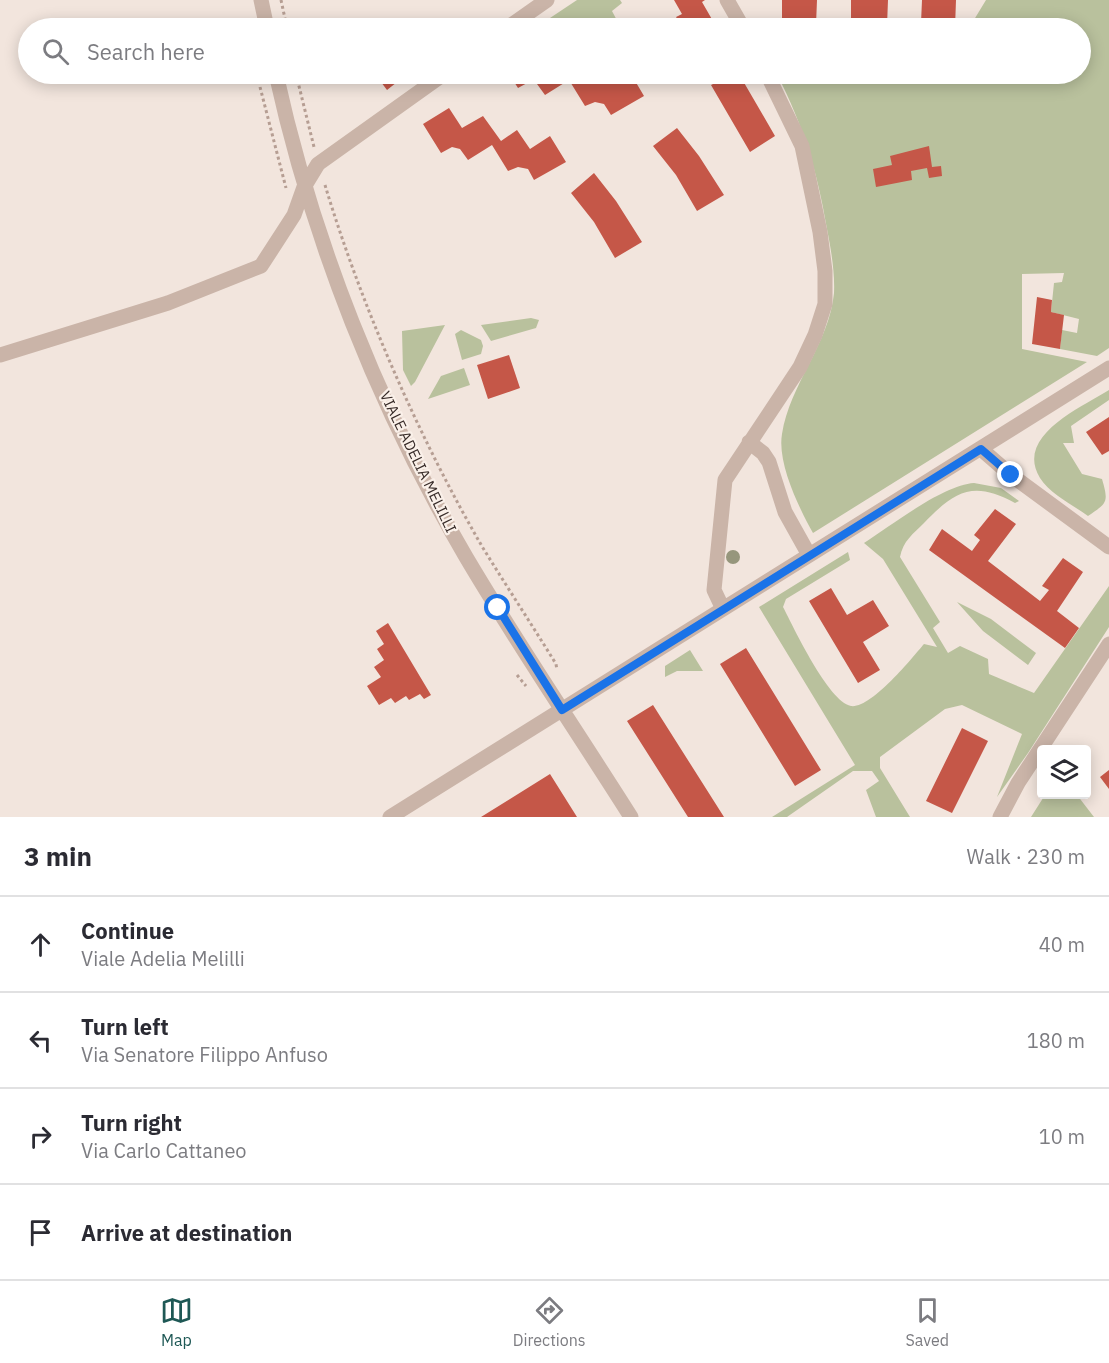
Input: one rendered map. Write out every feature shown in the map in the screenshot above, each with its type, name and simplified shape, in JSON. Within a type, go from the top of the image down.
[{"type":"street","points":[[261,0],[265,18]]},
{"type":"street","points":[[521,18],[547,0]]},
{"type":"street","points":[[727,0],[737,18]]},
{"type":"street","name":"VIALE ADELIA MELILLI","points":[[278,84],[304,187],[363,344],[411,453],[466,556],[631,817]]},
{"type":"street","points":[[0,355],[168,303],[261,266],[294,215],[304,187],[318,164],[430,84]]},
{"type":"street","points":[[723,609],[714,590],[725,480],[787,390],[815,335],[825,304],[825,271],[820,232],[802,146],[772,84]]},
{"type":"street","points":[[390,817],[1109,368]]},
{"type":"street","points":[[749,442],[763,453],[769,462],[785,512],[809,555]]},
{"type":"street","points":[[981,449],[1011,475],[1109,547]]},
{"type":"street","points":[[1000,817],[1018,783],[1109,644]]},
{"type":"path","points":[[282,0],[285,18]]},
{"type":"path","points":[[298,84],[318,164],[352,263],[403,390],[483,546],[556,664],[558,675]]},
{"type":"green space","points":[[577,0],[620,0],[622,3],[612,11],[616,18],[550,18]]},
{"type":"green space","points":[[986,0],[1109,0],[1109,348],[1097,356],[1060,349],[1062,330],[1077,333],[1079,319],[1051,312],[1054,283],[1062,282],[1064,273],[1022,274],[1022,349],[1087,362],[813,533],[790,485],[781,446],[786,416],[831,312],[834,293],[833,269],[814,168],[802,131],[782,84],[1091,84],[1091,18],[975,18]]},
{"type":"green space","points":[[531,318],[539,320],[536,328],[491,341],[481,325]]},
{"type":"green space","points":[[445,325],[411,386],[403,370],[402,331]]},
{"type":"green space","points":[[461,330],[481,340],[483,346],[481,354],[462,360],[455,334]]},
{"type":"green space","points":[[464,368],[470,385],[428,399],[441,376]]},
{"type":"green space","points":[[1109,390],[1109,400],[1071,426],[1074,443],[1063,443],[1082,474],[1102,479],[1105,502],[1088,516],[1044,484],[1034,463],[1036,449],[1043,436],[1068,414]]},
{"type":"green space","points":[[974,483],[1001,488],[1019,501],[1015,503],[987,492],[965,492],[945,503],[912,534],[903,546],[900,557],[940,622],[933,628],[948,653],[960,646],[988,659],[989,674],[1034,693],[1109,586],[1109,627],[997,797],[1022,734],[962,705],[945,709],[880,757],[880,768],[910,817],[876,817],[866,790],[879,781],[872,771],[853,771],[787,817],[772,817],[855,765],[759,607],[848,552],[850,560],[786,599],[783,607],[812,662],[832,691],[851,706],[869,700],[901,671],[924,644],[937,647],[883,559],[864,543],[933,498],[962,485]]},
{"type":"green space","points":[[957,602],[991,619],[1036,653],[1028,665],[983,631]]},
{"type":"green space","points":[[690,650],[703,671],[677,671],[665,677],[665,666]]},
{"type":"green space","points":[[1042,799],[1080,799],[1094,817],[1031,817]]},
{"type":"building","points":[[674,0],[705,0],[702,2],[711,18],[676,17],[682,14]]},
{"type":"building","points":[[782,0],[817,0],[816,18],[782,18]]},
{"type":"building","points":[[851,0],[888,0],[887,18],[851,18]]},
{"type":"building","points":[[922,0],[956,0],[955,18],[921,18]]},
{"type":"building","points":[[382,84],[395,84],[387,90]]},
{"type":"building","points":[[537,84],[563,84],[545,95]]},
{"type":"building","points":[[571,84],[637,84],[644,96],[611,115],[604,104],[595,102],[585,106]]},
{"type":"building","points":[[745,84],[775,136],[750,152],[711,85]]},
{"type":"building","points":[[449,108],[462,128],[483,116],[501,141],[517,130],[530,149],[550,136],[566,162],[534,180],[528,169],[518,167],[508,171],[492,145],[468,160],[460,149],[452,147],[441,153],[423,124]]},
{"type":"building","points":[[677,128],[699,156],[724,195],[697,211],[676,175],[653,146]]},
{"type":"building","points":[[929,146],[932,167],[941,166],[942,176],[929,178],[927,168],[911,171],[912,180],[876,187],[873,169],[892,165],[890,156]]},
{"type":"building","points":[[594,173],[616,201],[642,242],[615,258],[594,222],[571,193]]},
{"type":"building","points":[[1037,297],[1052,300],[1051,312],[1064,315],[1060,349],[1032,344]]},
{"type":"building","points":[[509,355],[520,388],[488,399],[477,365]]},
{"type":"building","points":[[1109,417],[1109,451],[1102,455],[1086,432]]},
{"type":"building","points":[[995,509],[1016,524],[988,561],[1040,601],[1049,590],[1042,586],[1063,558],[1083,572],[1057,611],[1079,628],[1065,648],[929,550],[942,529],[972,551],[980,540],[974,535]]},
{"type":"building","points":[[831,588],[847,615],[873,600],[889,626],[863,642],[880,670],[858,683],[809,601]]},
{"type":"building","points":[[388,623],[431,695],[424,699],[420,694],[409,700],[406,696],[395,703],[391,698],[379,705],[367,686],[381,677],[374,667],[384,660],[377,649],[384,644],[376,631]]},
{"type":"building","points":[[746,648],[821,770],[795,786],[720,664]]},
{"type":"building","points":[[653,705],[724,817],[688,817],[627,721]]},
{"type":"building","points":[[962,728],[988,741],[952,813],[926,801]]},
{"type":"building","points":[[1109,770],[1109,789],[1100,777]]},
{"type":"building","points":[[550,774],[577,817],[481,817]]},
{"type":"route","points":[[498,608],[562,710],[981,449],[1011,475]]}]
